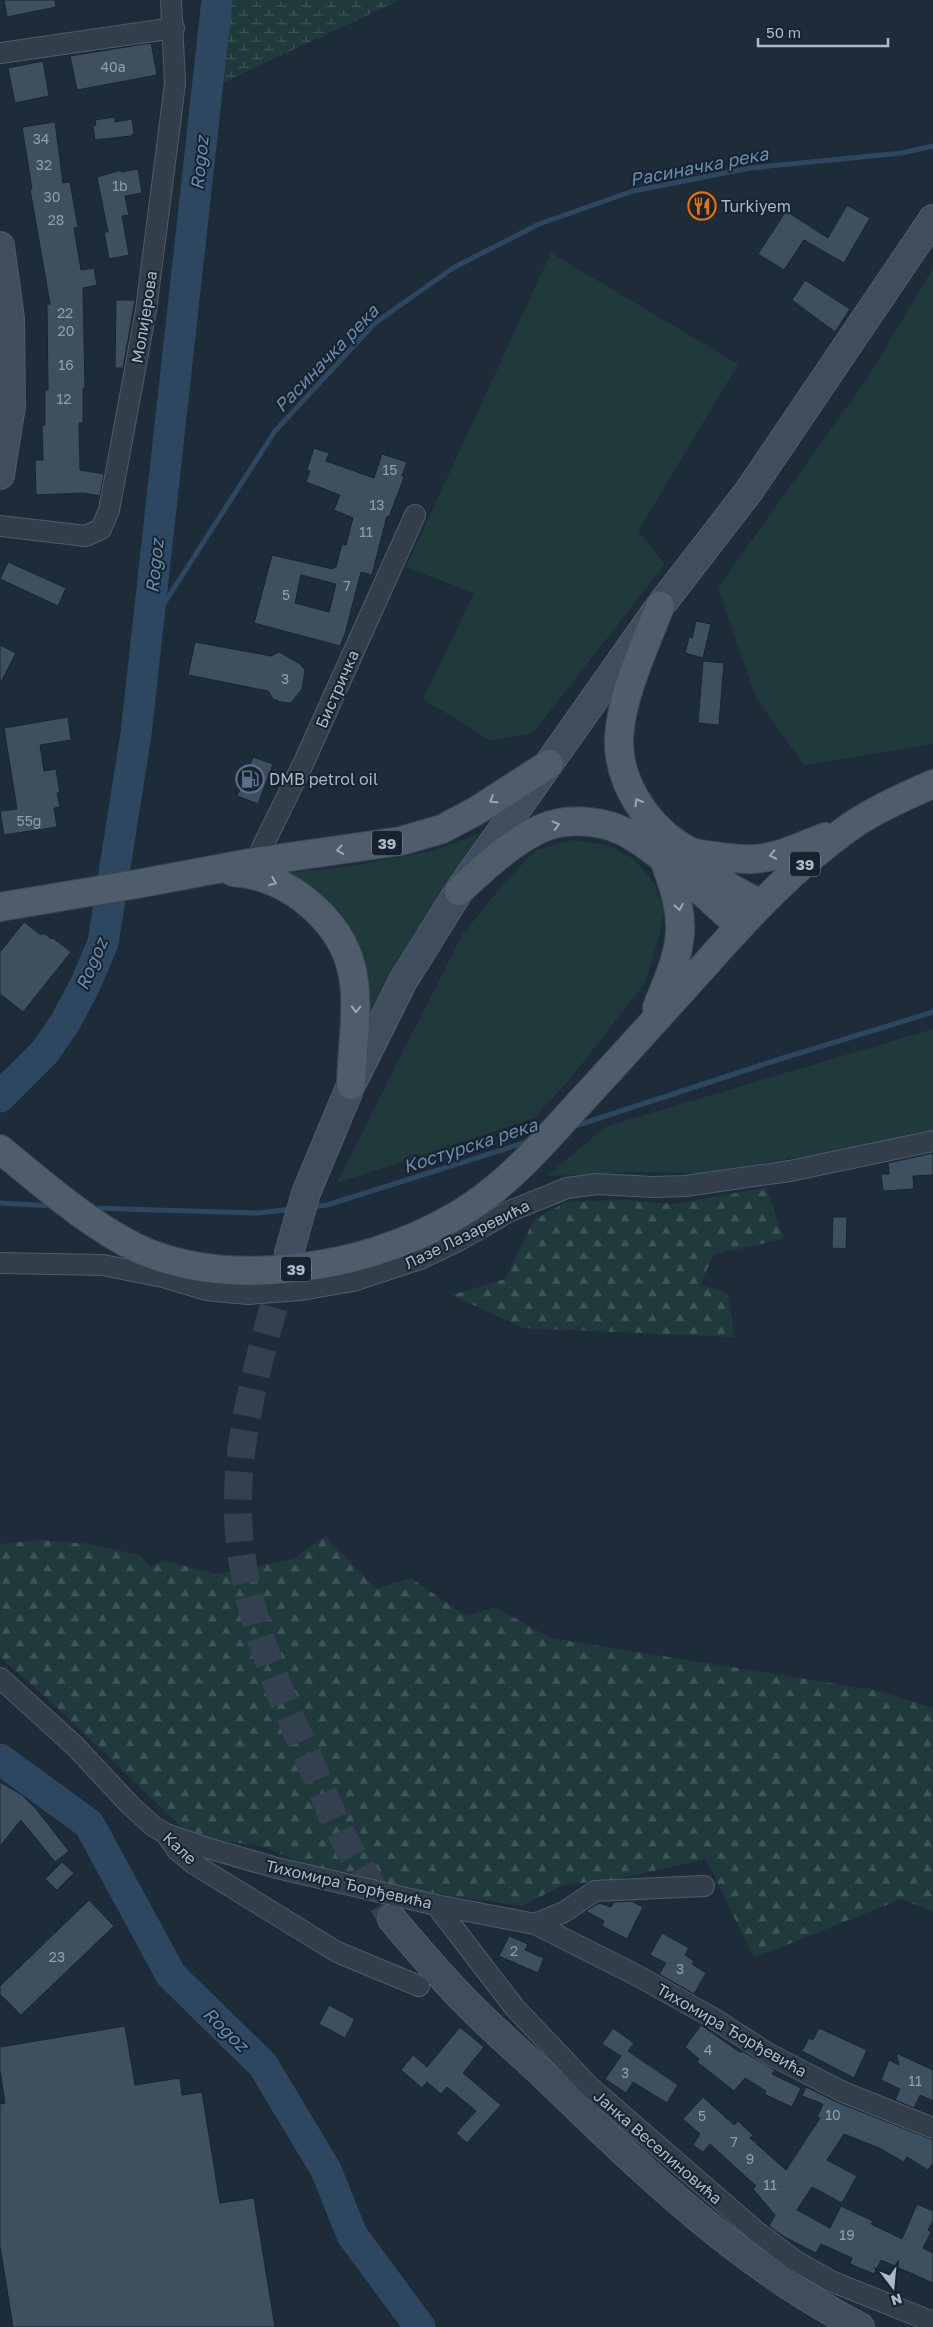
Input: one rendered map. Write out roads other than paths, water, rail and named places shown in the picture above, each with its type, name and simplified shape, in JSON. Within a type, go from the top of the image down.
[{"type":"main road","points":[[291,1245],[306,1193],[351,1085],[403,981],[458,891],[660,606],[749,491],[933,219]]},
{"type":"main road","points":[[0,246],[10,319],[11,406],[0,475]]},
{"type":"main road","points":[[660,606],[627,697],[619,736],[620,760],[629,788],[644,813],[670,839],[690,853],[727,886],[760,904]]},
{"type":"main road","name":"39","points":[[0,907],[255,862],[401,841],[442,829],[476,811],[549,764]]},
{"type":"main road","name":"39","points":[[0,1149],[31,1175],[114,1234],[149,1254],[187,1265],[226,1270],[286,1270],[335,1263],[405,1240],[441,1224],[473,1205],[536,1150],[760,904],[789,878],[851,826],[897,799],[933,784]]},
{"type":"main road","points":[[458,891],[520,841],[542,828],[570,822],[587,821],[634,837],[664,860],[740,926]]},
{"type":"main road","points":[[690,853],[752,860],[790,852],[851,826]]},
{"type":"main road","points":[[648,1028],[674,966],[679,945],[680,908],[664,860]]},
{"type":"main road","name":"39","points":[[209,871],[249,873],[298,894],[329,921],[343,942],[352,967],[356,986],[357,1010],[352,1043],[351,1085]]},
{"type":"main road","points":[[392,1919],[466,2002],[661,2186],[753,2259],[799,2292],[860,2327]]},
{"type":"street","name":"Молијерова","points":[[0,526],[86,536],[101,529],[109,510],[146,310],[174,83],[174,28],[171,0]]},
{"type":"street","points":[[0,53],[174,28]]},
{"type":"street","name":"Бистричка","points":[[255,862],[302,766],[415,515]]},
{"type":"street","name":"Лазе Лазаревића","points":[[0,1263],[103,1265],[163,1277],[206,1290],[248,1294],[301,1290],[353,1281],[420,1260],[458,1242],[510,1211],[567,1188],[597,1184],[652,1187],[685,1186],[790,1171],[933,1141]]},
{"type":"street","name":"Кале","points":[[0,1678],[75,1746],[130,1805],[153,1826],[166,1834],[177,1850],[194,1864],[338,1952],[419,1986]]},
{"type":"street","name":"Тихомира Ђорђевића","points":[[166,1834],[277,1868],[436,1905],[535,1924],[638,1976],[713,2018],[769,2054],[827,2084],[933,2128]]},
{"type":"street","points":[[535,1924],[564,1912],[595,1892],[704,1886]]},
{"type":"street","name":"Јанка Веселиновића","points":[[436,1905],[516,2008],[590,2088],[756,2231],[794,2260],[833,2282],[933,2322]]},
{"type":"waterway","name":"Rogoz","points":[[0,1097],[45,1052],[66,1021],[85,985],[103,943],[136,734],[217,0]]},
{"type":"waterway","name":"Расиначка река","points":[[147,630],[275,431],[375,323],[453,268],[539,224],[633,191],[750,168],[902,153],[933,146]]},
{"type":"waterway","name":"Костурска река","points":[[572,1127],[777,1060],[933,1012]]},
{"type":"waterway","name":"Костурска река","points":[[311,1207],[327,1205],[530,1141]]},
{"type":"waterway","name":"Костурска река","points":[[0,1203],[53,1206]]},
{"type":"waterway","name":"Костурска река","points":[[92,1208],[258,1213],[293,1209]]},
{"type":"waterway","name":"Rogoz","points":[[0,1759],[89,1824],[171,1975],[263,2065],[326,2170],[352,2235],[420,2327]]},
{"type":"tunnel","points":[[285,1267],[253,1385],[242,1446],[238,1506],[244,1571],[259,1634],[281,1695],[342,1835],[392,1919]]},
{"type":"place","name":"Turkiyem","points":[[702,206]]},
{"type":"place","name":"DMB petrol oil","points":[[250,779]]}]
